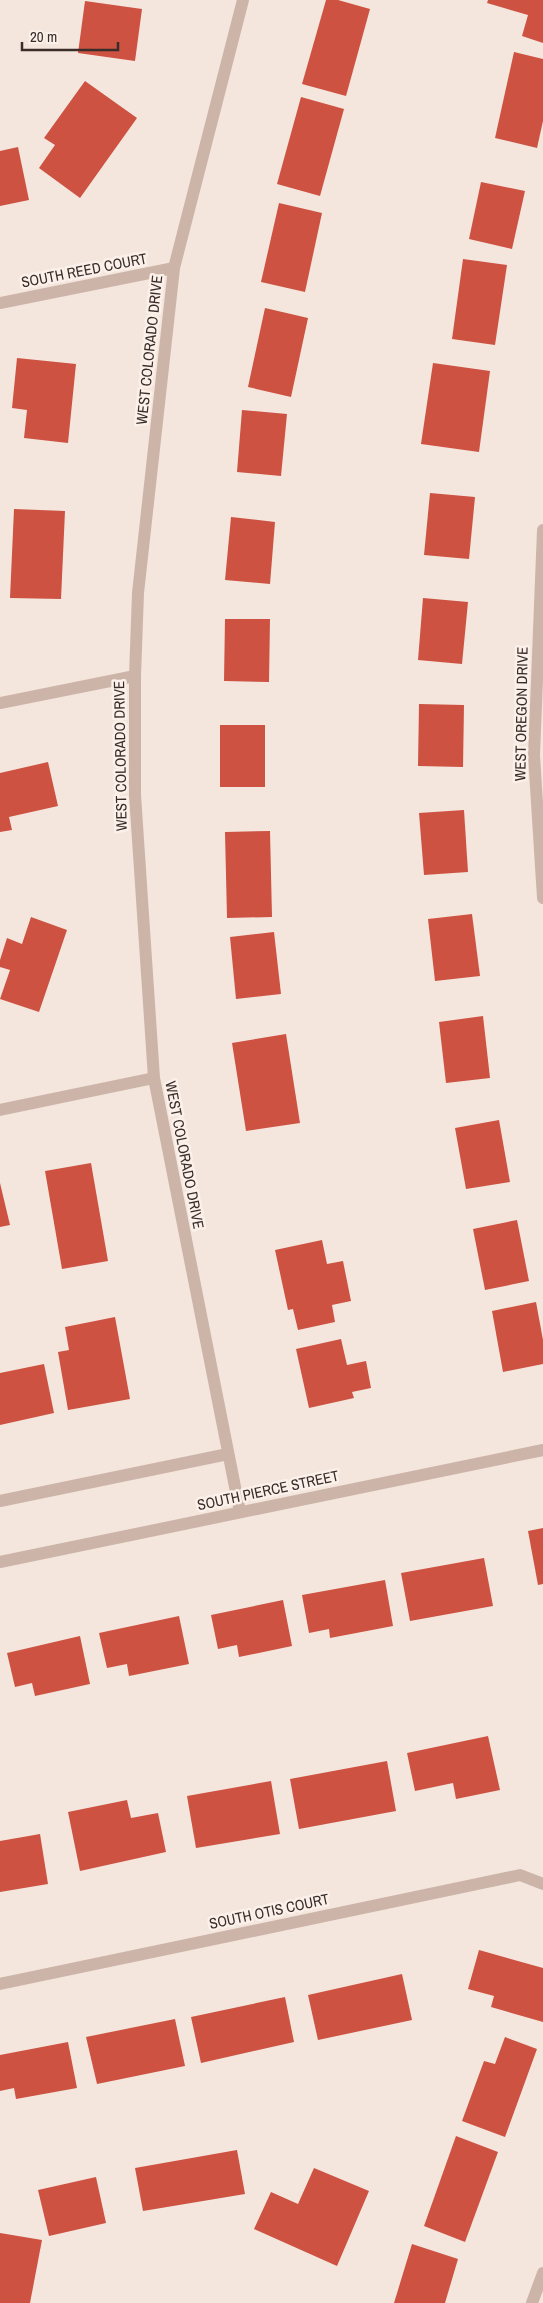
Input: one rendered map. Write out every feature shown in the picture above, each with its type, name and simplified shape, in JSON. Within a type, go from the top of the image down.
[{"type":"street","name":"WEST COLORADO DRIVE","points":[[240,1512],[154,1078],[135,795],[135,676],[138,593],[174,268],[243,0]]},
{"type":"street","name":"SOUTH REED COURT","points":[[0,303],[174,268]]},
{"type":"street","name":"WEST OREGON DRIVE","points":[[543,530],[534,755],[543,898]]},
{"type":"street","points":[[0,703],[135,676]]},
{"type":"street","points":[[0,1110],[154,1078]]},
{"type":"street","name":"SOUTH PIERCE STREET","points":[[0,1562],[543,1450]]},
{"type":"street","points":[[0,1501],[228,1454]]},
{"type":"street","name":"SOUTH OTIS COURT","points":[[0,1984],[520,1876],[543,1884]]},
{"type":"street","points":[[532,2303],[543,2273]]},
{"type":"building","points":[[326,0],[338,0],[370,9],[346,96],[302,84]]},
{"type":"building","points":[[488,0],[543,0],[543,43],[522,36],[528,15],[487,3]]},
{"type":"building","points":[[85,1],[142,9],[135,61],[78,53]]},
{"type":"building","points":[[514,52],[543,59],[543,121],[537,148],[495,138]]},
{"type":"building","points":[[85,81],[137,118],[80,198],[39,168],[55,145],[44,138]]},
{"type":"building","points":[[301,97],[344,109],[320,196],[277,184]]},
{"type":"building","points":[[18,147],[29,200],[0,206],[0,151]]},
{"type":"building","points":[[481,182],[525,191],[512,249],[469,239]]},
{"type":"building","points":[[279,203],[322,213],[305,292],[261,282]]},
{"type":"building","points":[[463,259],[507,265],[495,345],[452,339]]},
{"type":"building","points":[[265,308],[308,318],[291,397],[248,387]]},
{"type":"building","points":[[17,358],[76,364],[68,443],[24,438],[27,410],[12,408]]},
{"type":"building","points":[[433,363],[490,371],[479,452],[421,444]]},
{"type":"building","points":[[242,410],[287,414],[281,476],[237,472]]},
{"type":"building","points":[[430,493],[475,497],[469,559],[424,555]]},
{"type":"building","points":[[14,509],[65,511],[61,599],[10,598]]},
{"type":"building","points":[[231,517],[275,522],[270,584],[225,580]]},
{"type":"building","points":[[423,598],[468,602],[462,664],[418,660]]},
{"type":"building","points":[[225,619],[270,619],[269,682],[224,681]]},
{"type":"building","points":[[419,704],[464,705],[463,767],[418,766]]},
{"type":"building","points":[[220,725],[265,725],[265,787],[220,787]]},
{"type":"building","points":[[48,762],[58,806],[9,817],[12,830],[0,832],[0,773]]},
{"type":"building","points":[[464,810],[468,872],[424,875],[419,813]]},
{"type":"building","points":[[270,831],[272,917],[227,918],[225,832]]},
{"type":"building","points":[[472,914],[480,976],[435,981],[428,919]]},
{"type":"building","points":[[31,917],[67,930],[39,1012],[0,999],[10,970],[0,967],[0,960],[7,938],[22,944]]},
{"type":"building","points":[[274,932],[281,994],[236,999],[230,937]]},
{"type":"building","points":[[483,1016],[490,1078],[446,1083],[439,1022]]},
{"type":"building","points":[[286,1034],[300,1123],[246,1131],[232,1043]]},
{"type":"building","points":[[499,1120],[510,1182],[466,1189],[455,1128]]},
{"type":"building","points":[[91,1163],[108,1261],[62,1269],[45,1171]]},
{"type":"building","points":[[0,1183],[10,1225],[0,1227]]},
{"type":"building","points":[[517,1220],[529,1281],[485,1290],[473,1229]]},
{"type":"building","points":[[322,1240],[327,1264],[343,1261],[351,1301],[332,1305],[335,1322],[298,1330],[293,1309],[288,1310],[275,1250]]},
{"type":"building","points":[[536,1302],[543,1340],[543,1364],[503,1372],[492,1311]]},
{"type":"building","points":[[115,1317],[130,1399],[68,1410],[58,1352],[69,1350],[65,1327]]},
{"type":"building","points":[[341,1339],[347,1365],[366,1361],[371,1388],[352,1392],[354,1398],[309,1408],[296,1349]]},
{"type":"building","points":[[44,1364],[54,1413],[0,1425],[0,1373]]},
{"type":"building","points":[[543,1528],[543,1584],[538,1585],[528,1531]]},
{"type":"building","points":[[484,1558],[493,1606],[410,1621],[401,1573]]},
{"type":"building","points":[[385,1580],[393,1626],[330,1638],[329,1629],[309,1633],[302,1595]]},
{"type":"building","points":[[283,1600],[292,1646],[239,1657],[237,1645],[218,1649],[211,1615]]},
{"type":"building","points":[[179,1616],[189,1664],[129,1676],[127,1664],[107,1668],[99,1633]]},
{"type":"building","points":[[80,1636],[90,1684],[35,1696],[32,1683],[15,1687],[7,1653]]},
{"type":"building","points":[[488,1736],[500,1790],[456,1799],[453,1783],[415,1791],[407,1753]]},
{"type":"building","points":[[387,1761],[396,1811],[299,1829],[290,1779]]},
{"type":"building","points":[[271,1781],[280,1834],[196,1848],[187,1796]]},
{"type":"building","points":[[127,1800],[131,1818],[158,1813],[166,1852],[80,1871],[68,1812]]},
{"type":"building","points":[[40,1834],[48,1884],[0,1892],[0,1841]]},
{"type":"building","points":[[479,1950],[543,1968],[543,2022],[491,2007],[494,1996],[468,1989]]},
{"type":"building","points":[[402,1974],[412,2020],[318,2040],[308,1995]]},
{"type":"building","points":[[285,1997],[294,2042],[201,2063],[191,2017]]},
{"type":"building","points":[[175,2019],[185,2066],[97,2084],[86,2037]]},
{"type":"building","points":[[505,2037],[537,2049],[505,2137],[462,2121],[484,2061],[495,2064]]},
{"type":"building","points":[[68,2042],[77,2088],[16,2099],[14,2088],[0,2091],[0,2055]]},
{"type":"building","points":[[456,2136],[498,2152],[465,2242],[424,2226]]},
{"type":"building","points":[[237,2150],[245,2194],[143,2211],[135,2168]]},
{"type":"building","points":[[314,2168],[369,2191],[337,2266],[254,2229],[271,2192],[298,2204]]},
{"type":"building","points":[[96,2177],[106,2223],[49,2236],[38,2190]]},
{"type":"building","points":[[0,2233],[42,2240],[30,2303],[0,2303]]},
{"type":"building","points":[[412,2244],[458,2259],[445,2303],[394,2303]]}]
